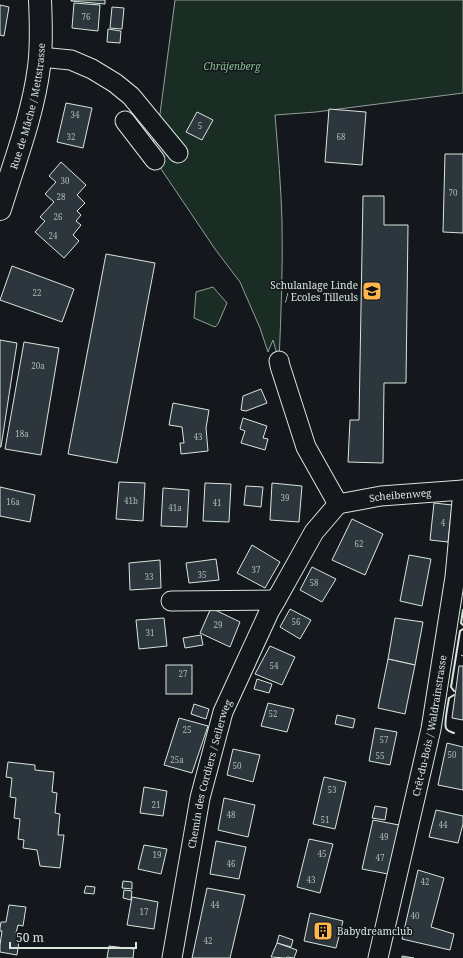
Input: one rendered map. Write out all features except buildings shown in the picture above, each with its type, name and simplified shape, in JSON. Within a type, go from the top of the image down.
[{"type":"main road","name":"Rue de Mâche / Mettstrasse","points":[[0,209],[16,161],[37,83],[41,33],[40,0]]},
{"type":"street","points":[[40,57],[71,60],[92,69],[115,83],[131,96],[178,154]]},
{"type":"street","points":[[125,121],[156,160]]},
{"type":"street","points":[[280,361],[280,366],[306,447],[338,504]]},
{"type":"street","name":"Scheibenweg","points":[[338,504],[381,496],[463,490]]},
{"type":"street","name":"Crêt-du-Bois / Waldrainstrasse","points":[[378,958],[431,729],[454,583],[463,490]]},
{"type":"street","name":"Chemin des Cordiers / Seilerweg","points":[[172,958],[200,798],[223,712],[268,612],[314,532],[338,504]]},
{"type":"street","points":[[171,601],[276,600]]},
{"type":"green space","name":"Chräjenberg","points":[[175,0],[463,0],[463,93],[316,112],[275,115],[282,221],[279,361],[273,340],[268,352],[260,328],[240,282],[215,249],[155,160],[153,134],[158,129]]},
{"type":"green space","points":[[213,287],[227,303],[218,324],[215,327],[194,318],[196,292]]},
{"type":"wall","points":[[463,610],[461,623],[463,625]]},
{"type":"wall","points":[[454,691],[451,687],[460,631],[463,629]]},
{"type":"wall","points":[[454,695],[449,698],[445,722],[447,729],[454,733]]},
{"type":"place","name":"Schulanlage Linde / Ecoles Tilleuls","points":[[372,291]]},
{"type":"place","name":"Babydreamclub","points":[[323,931]]}]
